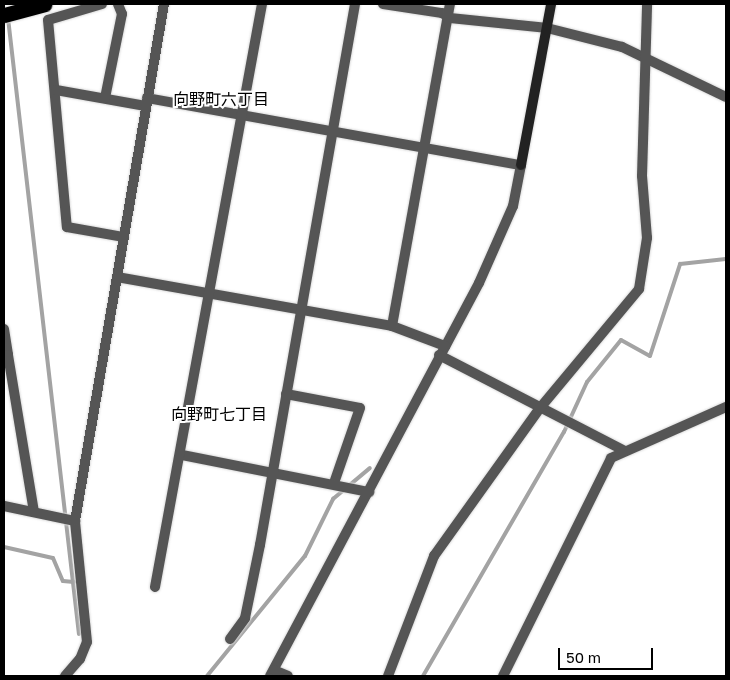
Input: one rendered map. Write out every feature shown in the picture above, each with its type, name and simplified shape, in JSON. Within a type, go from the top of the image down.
[{"type":"highway","points":[[4,15],[45,4]]},
{"type":"street","points":[[102,4],[48,20],[56,90],[66,227],[124,237]]},
{"type":"street","points":[[105,98],[122,14],[118,4]]},
{"type":"street","points":[[66,676],[80,659],[87,642],[75,521],[164,4]]},
{"type":"street","points":[[155,587],[182,455],[262,4]]},
{"type":"street","points":[[230,639],[245,618],[356,4]]},
{"type":"street","points":[[383,4],[442,13],[450,18],[547,28],[646,56],[726,97]]},
{"type":"street","points":[[392,326],[450,18],[450,4]]},
{"type":"street","points":[[288,676],[272,673],[479,283],[513,206],[551,4]]},
{"type":"street","points":[[388,676],[434,556],[540,408],[639,289],[647,238],[642,176],[647,4]]},
{"type":"street","points":[[56,90],[241,116],[425,150],[521,165]]},
{"type":"street","points":[[117,278],[392,326],[442,351],[540,408],[625,451]]},
{"type":"street","points":[[4,329],[6,355],[34,512]]},
{"type":"street","points":[[286,394],[360,408],[334,483]]},
{"type":"street","points":[[503,676],[611,458],[726,407]]},
{"type":"street","points":[[182,455],[334,483],[368,492]]},
{"type":"street","points":[[4,506],[75,521]]},
{"type":"waterway","points":[[8,18],[79,634]]},
{"type":"waterway","points":[[423,676],[564,432],[587,382],[621,340],[650,356],[680,264],[726,259]]},
{"type":"waterway","points":[[207,676],[305,556],[333,499],[370,468]]},
{"type":"waterway","points":[[4,547],[53,558],[63,581],[74,582]]},
{"type":"district","name":"向野町六丁目","points":[[221,99]]},
{"type":"district","name":"向野町七丁目","points":[[219,414]]}]
